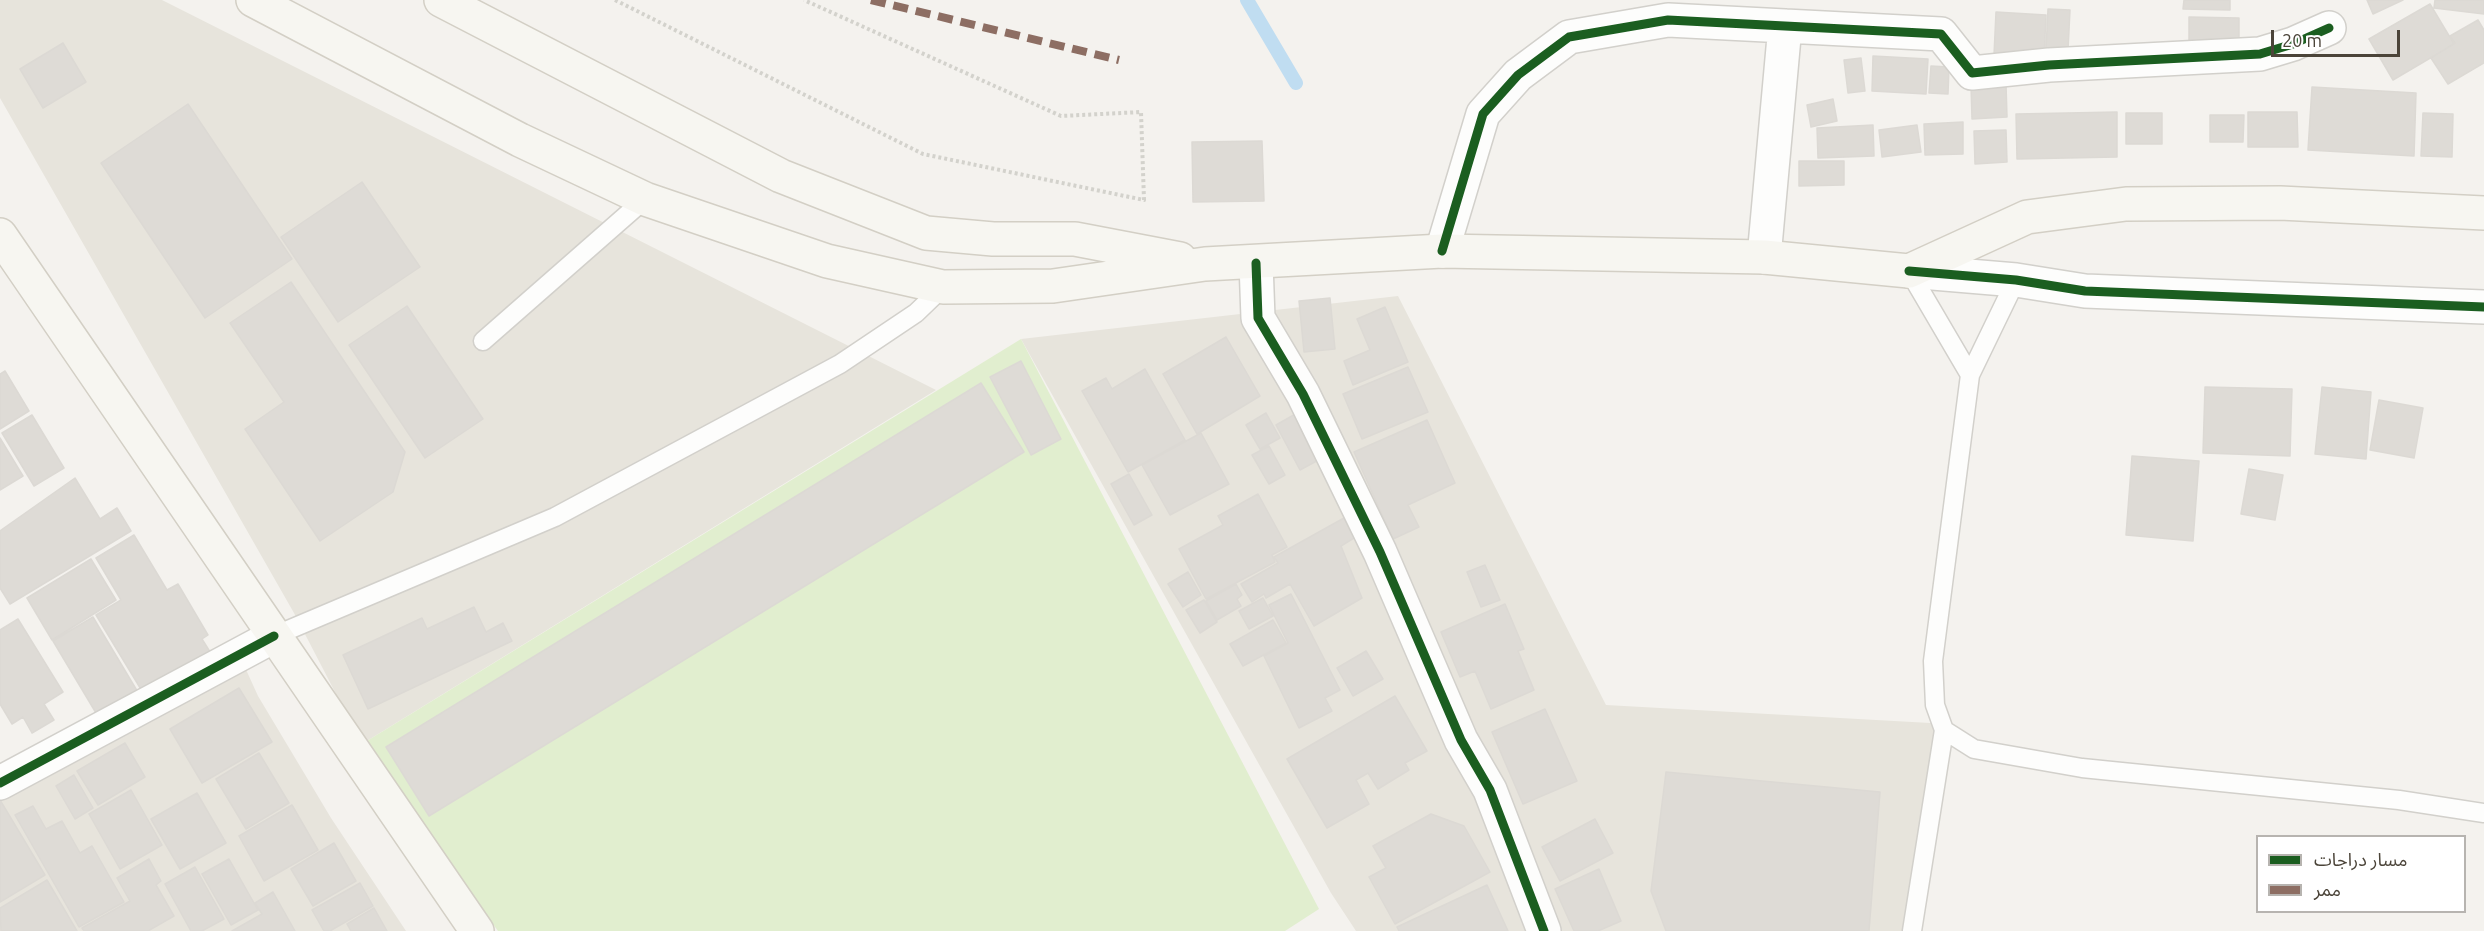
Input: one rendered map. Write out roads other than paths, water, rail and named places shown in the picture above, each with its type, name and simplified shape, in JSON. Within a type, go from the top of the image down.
[{"type":"main road","points":[[253,0],[520,140],[645,200],[827,261],[943,287],[1053,286],[1205,264],[1256,263],[1442,250],[1764,257],[1909,271],[2027,217],[2126,204],[2280,203],[2484,213]]},
{"type":"main road","points":[[441,0],[781,176],[926,234],[1075,239],[1205,264]]},
{"type":"main road","points":[[0,235],[477,931]]},
{"type":"street","points":[[1442,250],[1483,114],[1518,75],[1569,37],[1668,20],[1941,34],[1972,73],[2049,65],[2260,54],[2293,44],[2329,28]]},
{"type":"street","points":[[1764,257],[1785,26]]},
{"type":"street","points":[[1256,263],[1258,318],[1304,393],[1380,552],[1461,740],[1490,790],[1544,931]]},
{"type":"street","points":[[1909,271],[2016,280],[2085,291],[2484,307]]},
{"type":"street","points":[[0,783],[274,636]]},
{"type":"lane","points":[[483,340],[645,200]]},
{"type":"lane","points":[[1909,271],[1970,375]]},
{"type":"lane","points":[[1912,931],[1944,730],[1935,705],[1933,661],[1970,375],[2016,280]]},
{"type":"lane","points":[[274,636],[555,517],[840,364],[916,312],[943,287]]},
{"type":"lane","points":[[1944,730],[1974,749],[2082,768],[2398,801],[2484,813]]},
{"type":"waterway","points":[[1247,0],[1296,83]]}]
